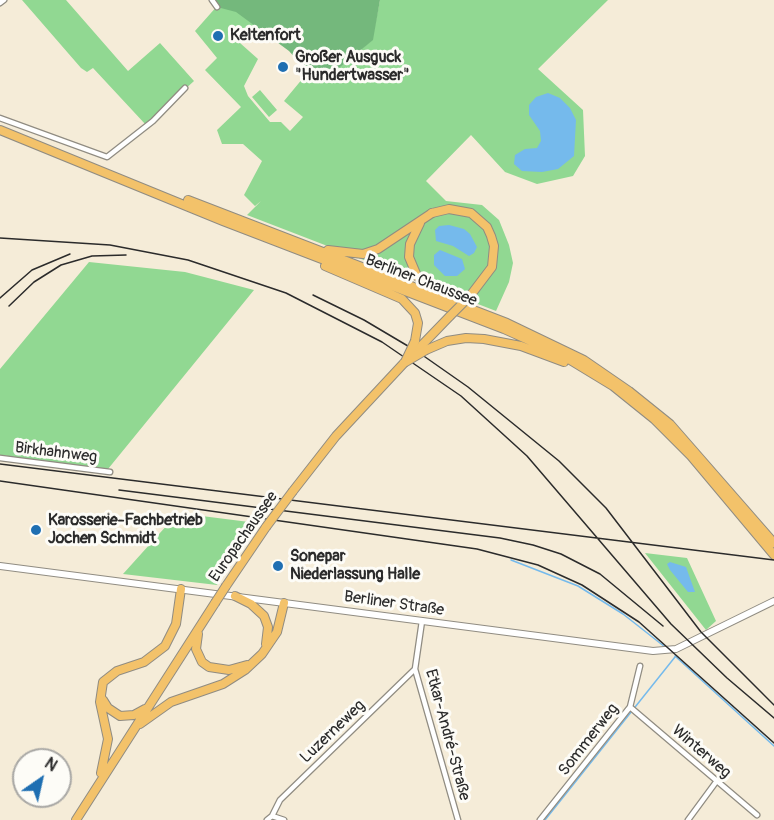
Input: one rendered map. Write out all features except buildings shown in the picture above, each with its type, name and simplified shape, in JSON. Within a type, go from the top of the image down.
[{"type":"highway","name":"Berliner Chaussee","points":[[0,128],[452,302],[566,350],[629,391],[682,436],[773,550]]},
{"type":"highway","name":"Berliner Chaussee","points":[[0,128],[287,246],[528,338],[592,373],[626,395],[665,429],[773,550]]},
{"type":"highway","points":[[300,243],[346,254],[363,254],[394,241],[432,213]]},
{"type":"highway","points":[[432,213],[415,231],[409,257],[412,268],[424,285],[452,302]]},
{"type":"highway","points":[[287,246],[327,267],[402,299],[415,313],[421,346]]},
{"type":"highway","points":[[404,363],[421,346],[466,338],[498,340],[521,346],[592,373]]},
{"type":"highway","points":[[404,363],[421,346]]},
{"type":"main road","points":[[421,346],[470,296],[492,267],[494,255],[487,227],[471,213],[449,209],[432,213]]},
{"type":"main road","name":"Europachaussee","points":[[76,820],[266,527],[336,436],[404,363]]},
{"type":"main road","points":[[98,785],[107,755],[108,739],[100,691],[108,677],[144,662],[165,646],[176,624],[182,589]]},
{"type":"main road","points":[[235,596],[251,604],[264,616],[268,640],[262,654]]},
{"type":"main road","points":[[133,730],[161,707],[223,684],[252,663],[262,654],[277,632],[284,603]]},
{"type":"main road","points":[[200,627],[196,649],[202,662],[209,667],[229,670],[252,663]]},
{"type":"main road","points":[[100,691],[108,708],[120,716],[134,715],[148,706]]},
{"type":"street","points":[[0,3],[4,0]]},
{"type":"street","points":[[212,0],[217,7]]},
{"type":"street","points":[[0,118],[107,157],[153,121],[185,88]]},
{"type":"street","name":"Birkhahnweg","points":[[0,458],[110,471]]},
{"type":"street","name":"Berliner Straße","points":[[0,566],[665,652],[698,640],[774,602]]},
{"type":"street","name":"Etkar-André-Straße","points":[[422,621],[415,669],[458,820]]},
{"type":"street","name":"Sommerweg","points":[[540,820],[631,709],[640,666]]},
{"type":"street","name":"Luzerneweg","points":[[273,816],[280,800],[415,669]]},
{"type":"street","name":"Winterweg","points":[[631,709],[757,815]]},
{"type":"street","points":[[688,820],[716,782]]},
{"type":"street","points":[[267,820],[273,816],[284,820]]},
{"type":"green space","points":[[22,0],[66,0],[128,71],[160,43],[194,81],[146,125],[93,68],[87,72],[81,68]]},
{"type":"green space","points":[[213,0],[380,0],[373,40],[333,73],[308,72],[289,51],[236,12],[217,7]]},
{"type":"green space","points":[[380,0],[608,0],[538,69],[583,110],[585,156],[573,176],[537,184],[505,172],[471,135],[426,181],[446,201],[482,205],[499,220],[513,263],[509,282],[496,311],[247,215],[261,201],[255,206],[244,195],[262,161],[243,144],[222,144],[217,130],[241,107],[205,70],[217,58],[195,31],[218,5],[236,10],[256,25],[240,43],[258,59],[244,86],[248,96],[270,122],[281,122],[290,131],[303,117],[284,101],[308,72],[333,73],[372,40]]},
{"type":"green space","points":[[260,90],[277,110],[269,117],[252,97]]},
{"type":"green space","points":[[89,262],[185,272],[254,290],[108,469],[0,455],[0,369]]},
{"type":"green space","points":[[178,513],[257,523],[217,585],[123,574]]},
{"type":"green space","points":[[645,553],[687,558],[716,621],[706,630]]},
{"type":"water","points":[[548,93],[560,98],[570,108],[576,120],[574,156],[558,169],[542,172],[522,171],[514,164],[515,155],[525,149],[537,148],[541,141],[540,131],[529,115],[529,105],[536,97]]},
{"type":"water","points":[[449,225],[464,229],[470,234],[477,247],[474,253],[469,256],[453,246],[436,241],[435,230],[439,226]]},
{"type":"water","points":[[440,250],[462,259],[465,269],[457,276],[445,276],[434,265],[434,255]]},
{"type":"water","points":[[670,562],[686,567],[695,592],[688,592],[670,570],[667,564]]},
{"type":"waterway","points":[[511,560],[578,586],[623,614],[665,647]]},
{"type":"waterway","points":[[675,656],[774,746]]},
{"type":"waterway","points":[[545,820],[675,657]]},
{"type":"railway","points":[[0,238],[110,245],[188,260],[286,293],[382,342],[461,396],[527,456],[671,624],[727,678],[774,718]]},
{"type":"railway","points":[[0,298],[32,270],[70,254]]},
{"type":"railway","points":[[9,306],[34,282],[61,265],[92,256],[126,255]]},
{"type":"railway","points":[[313,295],[364,320],[418,352],[468,387],[559,461],[606,508],[701,632],[774,705]]},
{"type":"railway","points":[[0,464],[774,560]]},
{"type":"railway","points":[[0,481],[477,549],[538,565],[582,585],[639,622],[774,743]]},
{"type":"railway","points":[[119,490],[500,538],[533,545],[561,554],[600,574],[663,626]]},
{"type":"place","name":"Keltenfort","points":[[218,36]]},
{"type":"place","name":"Großer Ausguck \"Hundertwasser\"","points":[[283,67]]},
{"type":"place","name":"Karosserie-Fachbetrieb Jochen Schmidt","points":[[36,530]]},
{"type":"place","name":"Sonepar Niederlassung Halle","points":[[278,566]]}]
